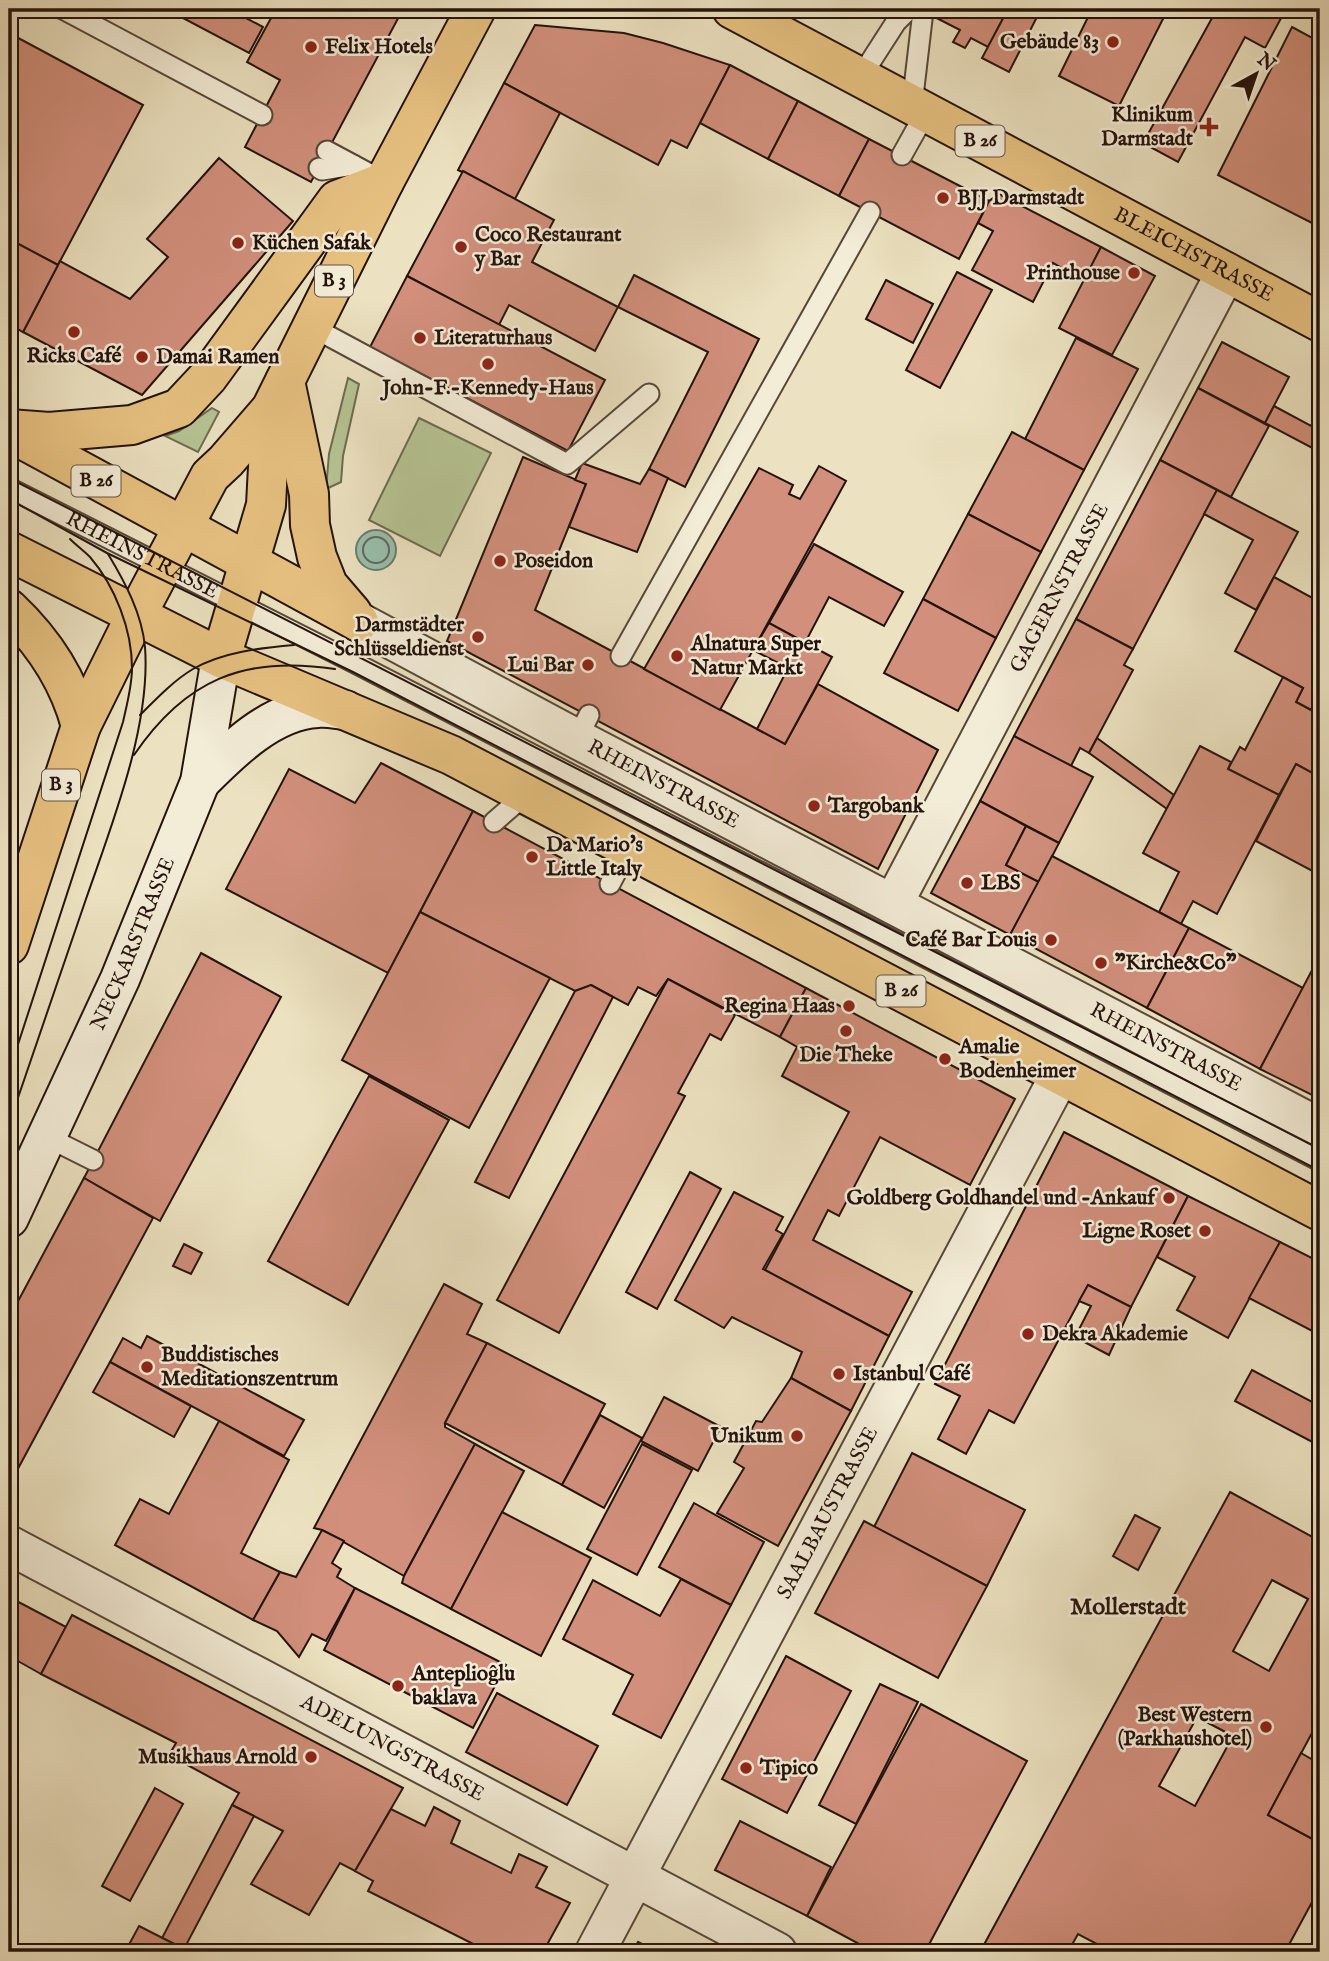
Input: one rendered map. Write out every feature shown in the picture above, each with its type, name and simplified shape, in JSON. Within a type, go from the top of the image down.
[{"type":"main road","name":"B 3","points":[[9,945],[81,726],[210,476],[278,395],[312,327],[368,174],[476,9]]},
{"type":"main road","name":"BLEICHSTRASSE","points":[[732,9],[1320,322]]},
{"type":"main road","points":[[9,431],[49,432],[132,425],[179,408],[208,377],[337,200],[368,174]]},
{"type":"main road","name":"B 3","points":[[220,658],[266,505],[278,395]]},
{"type":"main road","points":[[278,395],[309,494],[310,525],[317,557],[328,585],[359,622]]},
{"type":"main road","name":"RHEINSTRASSE","points":[[9,431],[86,476],[184,526],[359,622]]},
{"type":"main road","name":"B 26","points":[[9,551],[220,658],[451,755],[1320,1211]]},
{"type":"main road","points":[[9,610],[41,645],[65,681],[75,701],[81,726]]},
{"type":"street","name":"GAGERNSTRASSE","points":[[893,904],[1226,272]]},
{"type":"street","name":"RHEINSTRASSE","points":[[359,622],[583,727],[893,904],[1320,1128]]},
{"type":"street","name":"NECKARSTRASSE","points":[[9,1218],[120,979],[200,782],[220,658]]},
{"type":"street","points":[[200,782],[233,748],[262,728],[287,716],[316,708],[345,710]]},
{"type":"street","name":"SAALBAUSTRASSE","points":[[596,1952],[1060,1075]]},
{"type":"street","name":"ADELUNGSTRASSE","points":[[9,1545],[777,1952]]},
{"type":"lane","points":[[62,9],[262,115]]},
{"type":"lane","points":[[860,78],[896,22],[916,10],[919,109],[902,155]]},
{"type":"lane","points":[[323,159],[368,174]]},
{"type":"lane","points":[[621,656],[870,212]]},
{"type":"lane","points":[[312,327],[568,464],[649,394]]},
{"type":"lane","name":"RHEINSTRASSE","points":[[9,488],[355,663],[1320,1161]]},
{"type":"lane","points":[[494,822],[526,794]]},
{"type":"lane","points":[[610,884],[629,848]]},
{"type":"lane","points":[[47,1137],[93,1160]]},
{"type":"shaded area","points":[[348,378],[359,384],[343,456],[341,482],[326,489],[329,454]]},
{"type":"shaded area","points":[[212,408],[219,412],[198,452],[165,436],[179,431]]},
{"type":"shaded area","points":[[419,418],[491,453],[440,556],[369,520]]},
{"type":"water","points":[[376,530],[390,536],[396,550],[390,564],[376,570],[362,564],[356,550],[362,536]]},
{"type":"building","points":[[166,9],[229,9],[263,27],[249,53]]},
{"type":"building","points":[[276,9],[403,9],[311,182],[245,147],[280,80],[247,62]]},
{"type":"building","points":[[919,9],[1008,9],[988,47],[971,38],[965,48],[953,42],[960,30]]},
{"type":"building","points":[[1008,9],[1041,9],[1009,72],[982,58]]},
{"type":"building","name":"Gebäude 83","points":[[1092,9],[1168,9],[1119,106],[1059,76]]},
{"type":"building","points":[[1217,9],[1286,9],[1265,48],[1245,37],[1178,162],[1143,143]]},
{"type":"building","points":[[535,25],[624,33],[730,65],[687,148],[671,140],[658,165],[504,83]]},
{"type":"building","points":[[1292,27],[1320,42],[1320,227],[1218,175]]},
{"type":"building","points":[[9,33],[143,105],[58,265],[9,239]]},
{"type":"building","points":[[730,65],[798,101],[768,159],[700,123]]},
{"type":"building","points":[[504,83],[560,113],[515,199],[458,170]]},
{"type":"building","points":[[798,101],[869,139],[839,196],[768,159]]},
{"type":"building","points":[[869,139],[989,201],[959,259],[839,196]]},
{"type":"building","points":[[219,158],[293,221],[142,395],[23,332],[60,261],[130,299],[168,257],[147,239]]},
{"type":"building","points":[[463,171],[554,220],[532,262],[618,307],[595,351],[509,305],[499,325],[407,276]]},
{"type":"building","points":[[999,194],[1101,247],[1084,281],[1053,263],[1033,302],[972,270],[993,231],[978,223],[989,201]]},
{"type":"building","points":[[9,239],[58,265],[23,332],[9,324]]},
{"type":"building","points":[[1101,247],[1155,276],[1112,355],[1059,328]]},
{"type":"building","points":[[957,272],[992,290],[940,388],[906,370]]},
{"type":"building","points":[[634,275],[759,339],[685,487],[649,469],[708,352],[618,307]]},
{"type":"building","name":"John-F.-Kennedy-Haus","points":[[407,276],[605,380],[568,451],[370,347]]},
{"type":"building","points":[[886,280],[933,304],[913,343],[866,319]]},
{"type":"building","points":[[1076,338],[1138,369],[1084,470],[1025,439]]},
{"type":"building","points":[[1222,342],[1289,377],[1265,423],[1198,388]]},
{"type":"building","points":[[1198,388],[1269,426],[1231,497],[1160,460]]},
{"type":"building","points":[[1274,406],[1311,426],[1320,408],[1320,452],[1265,423]]},
{"type":"building","points":[[1012,432],[1084,470],[1041,552],[968,514]]},
{"type":"building","points":[[523,457],[586,484],[535,610],[785,744],[818,684],[938,750],[878,869],[447,641]]},
{"type":"building","points":[[1160,460],[1217,490],[1133,649],[1076,619]]},
{"type":"building","points":[[582,463],[640,484],[649,469],[668,478],[637,552],[569,527],[586,484],[575,480]]},
{"type":"building","points":[[819,466],[846,481],[720,710],[644,669],[759,468],[793,485],[789,494],[800,499]]},
{"type":"building","points":[[1217,490],[1298,532],[1256,610],[1225,593],[1253,540],[1204,514]]},
{"type":"building","points":[[968,514],[1041,552],[996,638],[923,599]]},
{"type":"building","points":[[814,544],[903,592],[884,626],[829,597],[805,643],[769,623]]},
{"type":"building","points":[[1274,577],[1320,602],[1320,691],[1311,710],[1296,702],[1303,688],[1235,651]]},
{"type":"building","points":[[923,599],[996,638],[958,711],[884,673]]},
{"type":"building","points":[[1076,619],[1133,649],[1124,665],[1133,670],[1089,753],[1080,748],[1071,766],[1014,736]]},
{"type":"building","points":[[769,623],[832,657],[785,744],[757,729],[788,668],[753,650]]},
{"type":"building","points":[[1283,677],[1303,688],[1296,702],[1311,710],[1320,691],[1320,762],[1314,774],[1296,764],[1279,795],[1228,769],[1240,747],[1245,750]]},
{"type":"building","points":[[1014,736],[1093,777],[1059,843],[980,801]]},
{"type":"building","points":[[1097,738],[1174,795],[1167,809],[1089,753]]},
{"type":"building","points":[[1200,746],[1231,762],[1228,769],[1279,795],[1217,914],[1193,901],[1181,924],[1159,912],[1179,872],[1143,853]]},
{"type":"building","points":[[381,763],[473,811],[388,973],[226,889],[289,769],[355,803]]},
{"type":"building","points":[[1296,764],[1320,777],[1320,875],[1256,841]]},
{"type":"building","points":[[980,801],[1026,826],[1006,865],[1039,882],[1010,935],[931,893]]},
{"type":"building","points":[[473,811],[806,988],[780,1037],[668,979],[656,996],[638,987],[628,1005],[591,985],[575,991],[420,912]]},
{"type":"building","points":[[1026,826],[1059,843],[1039,882],[1006,865]]},
{"type":"building","points":[[1052,856],[1189,928],[1147,1008],[1010,935]]},
{"type":"building","points":[[420,912],[550,978],[469,1128],[342,1060]]},
{"type":"building","points":[[1189,928],[1303,988],[1260,1069],[1147,1008]]},
{"type":"building","points":[[201,953],[281,997],[160,1221],[84,1178]]},
{"type":"building","points":[[1320,955],[1320,1099],[1260,1069]]},
{"type":"building","points":[[668,979],[735,1015],[721,1040],[710,1034],[678,1093],[685,1096],[559,1333],[497,1300]]},
{"type":"building","points":[[591,985],[613,997],[509,1198],[475,1182],[575,991]]},
{"type":"building","points":[[806,988],[1015,1099],[970,1185],[880,1137],[839,1216],[828,1210],[813,1240],[912,1292],[889,1336],[765,1270],[849,1112],[782,1076],[797,1047],[780,1037]]},
{"type":"building","points":[[369,1076],[449,1120],[348,1305],[268,1261]]},
{"type":"building","points":[[1064,1132],[1188,1196],[1131,1307],[1088,1285],[1014,1423],[989,1410],[966,1454],[938,1439],[960,1396],[935,1384]]},
{"type":"building","points":[[690,1172],[721,1189],[657,1309],[626,1292]]},
{"type":"building","points":[[84,1178],[153,1218],[14,1476],[9,1473],[9,1318]]},
{"type":"building","points":[[734,1192],[783,1217],[776,1230],[783,1234],[763,1269],[889,1336],[851,1411],[791,1378],[802,1352],[732,1317],[724,1328],[675,1300]]},
{"type":"building","points":[[1188,1196],[1280,1242],[1228,1338],[1177,1310],[1195,1277],[1157,1257]]},
{"type":"building","points":[[1280,1242],[1320,1262],[1320,1335],[1249,1298]]},
{"type":"building","points":[[184,1244],[202,1253],[191,1274],[173,1266]]},
{"type":"building","points":[[444,1284],[482,1304],[467,1334],[487,1343],[445,1423],[445,1427],[475,1444],[404,1576],[314,1528]]},
{"type":"building","points":[[1088,1285],[1131,1307],[1109,1355],[1075,1337],[1091,1306],[1079,1301]]},
{"type":"building","points":[[147,1336],[304,1420],[284,1456],[110,1362],[123,1338],[141,1348]]},
{"type":"building","points":[[487,1343],[605,1404],[562,1485],[445,1423]]},
{"type":"building","points":[[110,1362],[191,1406],[174,1437],[93,1392]]},
{"type":"building","points":[[1252,1370],[1320,1406],[1320,1446],[1235,1401]]},
{"type":"building","points":[[791,1378],[851,1411],[778,1546],[717,1513],[744,1468],[734,1462],[756,1421],[762,1422]]},
{"type":"building","points":[[664,1397],[721,1427],[698,1471],[641,1441]]},
{"type":"building","points":[[600,1415],[642,1438],[604,1508],[562,1485]]},
{"type":"building","points":[[219,1421],[289,1460],[241,1553],[280,1572],[253,1620],[115,1545],[140,1499],[169,1514]]},
{"type":"building","points":[[475,1444],[524,1471],[451,1609],[402,1583]]},
{"type":"building","points":[[642,1444],[692,1470],[637,1575],[587,1549]]},
{"type":"building","points":[[912,1453],[1025,1510],[987,1586],[874,1527]]},
{"type":"building","name":"Best Western (Parkhaushotel)","points":[[1230,1492],[1320,1541],[1320,1718],[1268,1815],[1320,1843],[1320,1887],[1285,1952],[1210,1952],[1198,1946],[1195,1952],[1112,1952],[1078,1934],[1068,1952],[980,1952]],"holes":[[[1272,1580],[1308,1599],[1269,1671],[1233,1651]],[[1197,1717],[1233,1736],[1195,1806],[1159,1786]]]},
{"type":"building","points":[[694,1503],[764,1542],[731,1605],[659,1567]]},
{"type":"building","points":[[502,1512],[591,1558],[541,1656],[451,1609]]},
{"type":"building","points":[[1135,1515],[1160,1528],[1138,1570],[1113,1556]]},
{"type":"building","points":[[864,1521],[987,1586],[938,1678],[815,1613]]},
{"type":"building","points":[[322,1530],[344,1541],[332,1563],[341,1569],[337,1577],[355,1588],[326,1641],[312,1634],[299,1657],[277,1631],[253,1620],[280,1572],[296,1577]]},
{"type":"building","points":[[681,1579],[731,1605],[661,1738],[613,1714],[633,1675],[563,1639],[593,1580],[660,1616]]},
{"type":"building","points":[[355,1588],[506,1665],[473,1728],[324,1650]]},
{"type":"building","points":[[9,1597],[66,1627],[41,1674],[9,1656]]},
{"type":"building","points":[[72,1615],[403,1788],[355,1871],[340,1863],[309,1915],[251,1884],[283,1831],[232,1805],[239,1793],[169,1755],[176,1743],[41,1674]]},
{"type":"building","points":[[786,1656],[851,1691],[787,1813],[722,1779]]},
{"type":"building","points":[[880,1684],[918,1702],[856,1824],[819,1805]]},
{"type":"building","points":[[497,1693],[598,1746],[567,1805],[466,1752]]},
{"type":"building","points":[[921,1704],[1027,1761],[925,1952],[874,1952],[807,1916]]},
{"type":"building","points":[[1301,1753],[1320,1764],[1320,1843],[1268,1815]]},
{"type":"building","points":[[155,1788],[183,1804],[130,1901],[102,1886]]},
{"type":"building","points":[[232,1805],[254,1816],[184,1949],[162,1938]]},
{"type":"building","points":[[434,1807],[460,1821],[451,1843],[511,1873],[519,1854],[547,1867],[536,1887],[570,1903],[543,1952],[489,1952],[368,1891],[373,1881],[355,1871],[391,1809],[425,1826]]},
{"type":"building","points":[[740,1821],[831,1867],[807,1916],[715,1870]]},
{"type":"building","points":[[139,1926],[184,1949],[182,1952],[125,1952]]},
{"type":"building","points":[[638,1942],[658,1952],[632,1952]]},
{"type":"tram line","points":[[9,478],[1320,1149]]},
{"type":"tram line","points":[[9,499],[107,553],[353,672],[1320,1171]]},
{"type":"tram line","points":[[9,1072],[123,722],[131,682],[129,639],[120,609],[99,569],[70,539]]},
{"type":"tram line","points":[[9,1124],[118,807],[142,709],[145,677],[143,635],[132,599],[108,554]]},
{"type":"tram line","points":[[140,715],[165,690],[205,663],[242,652],[294,645]]},
{"type":"tram line","points":[[134,755],[174,708],[196,691],[219,679],[245,670],[272,666],[335,669]]},
{"type":"place","name":"Gebäude 83","points":[[1113,42]]},
{"type":"place","name":"Felix Hotels","points":[[311,47]]},
{"type":"place","name":"Klinikum Darmstadt","points":[[1209,127]]},
{"type":"place","name":"BJJ Darmstadt","points":[[943,198]]},
{"type":"place","name":"Küchen Safak","points":[[238,243]]},
{"type":"place","name":"Coco Restaurant y Bar","points":[[461,247]]},
{"type":"place","name":"Printhouse","points":[[1134,273]]},
{"type":"place","name":"Ricks Café","points":[[74,332]]},
{"type":"place","name":"Literaturhaus","points":[[420,338]]},
{"type":"place","name":"Damai Ramen","points":[[142,357]]},
{"type":"place","name":"John-F.-Kennedy-Haus","points":[[488,364]]},
{"type":"place","name":"Poseidon","points":[[500,561]]},
{"type":"place","name":"Darmstädter Schlüsseldienst","points":[[478,637]]},
{"type":"place","name":"Alnatura Super Natur Markt","points":[[677,656]]},
{"type":"place","name":"Lui Bar","points":[[588,665]]},
{"type":"place","name":"Targobank","points":[[814,806]]},
{"type":"place","name":"Da Mario's Little Italy","points":[[532,857]]},
{"type":"place","name":"LBS","points":[[967,883]]},
{"type":"place","name":"Café Bar Louis","points":[[1051,940]]},
{"type":"place","name":"\"Kirche&Co\"","points":[[1101,963]]},
{"type":"place","name":"Regina Haas","points":[[849,1006]]},
{"type":"place","name":"Die Theke","points":[[846,1031]]},
{"type":"place","name":"Amalie Bodenheimer","points":[[945,1059]]},
{"type":"place","name":"Goldberg Goldhandel und -Ankauf","points":[[1169,1198]]},
{"type":"place","name":"Ligne Roset","points":[[1205,1231]]},
{"type":"place","name":"Dekra Akademie","points":[[1028,1334]]},
{"type":"place","name":"Buddistisches Meditationszentrum","points":[[147,1367]]},
{"type":"place","name":"Istanbul Café","points":[[839,1374]]},
{"type":"place","name":"Unikum","points":[[797,1436]]},
{"type":"place","name":"Anteplioĝlu baklava","points":[[398,1686]]},
{"type":"place","name":"Best Western (Parkhaushotel)","points":[[1266,1727]]},
{"type":"place","name":"Musikhaus Arnold","points":[[311,1757]]},
{"type":"place","name":"Tipico","points":[[746,1768]]},
{"type":"district","name":"Mollerstadt","points":[[1128,1607]]}]
